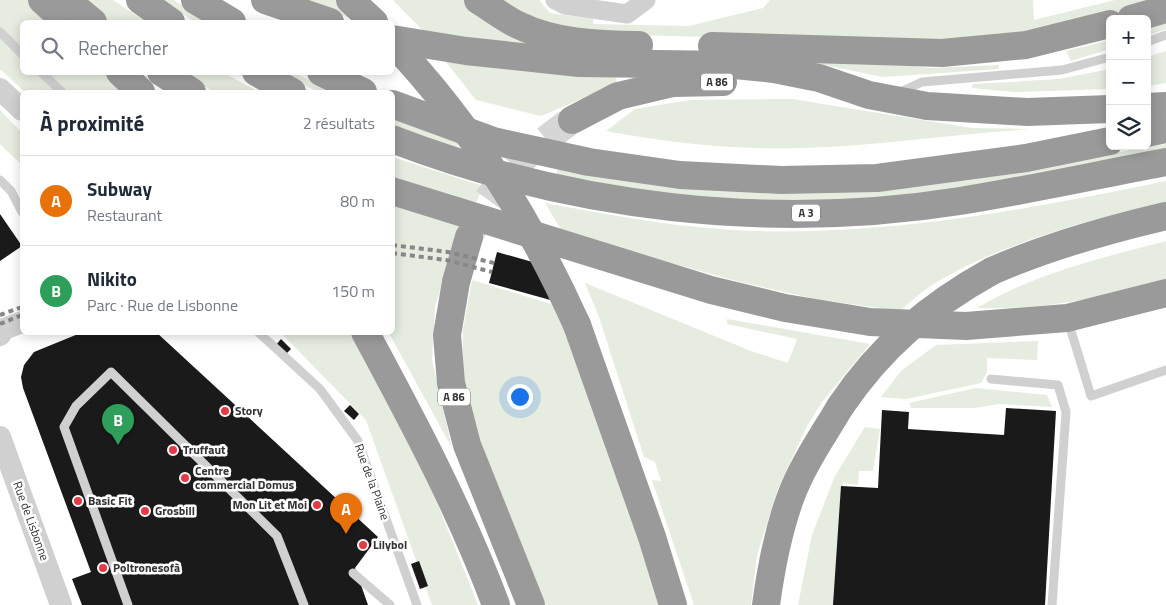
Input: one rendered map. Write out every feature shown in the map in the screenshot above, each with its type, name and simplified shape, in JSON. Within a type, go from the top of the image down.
[{"type":"highway","points":[[42,0],[64,20]]},
{"type":"highway","points":[[66,0],[91,20]]},
{"type":"highway","points":[[140,0],[168,20]]},
{"type":"highway","points":[[195,0],[229,20]]},
{"type":"highway","points":[[264,0],[324,20]]},
{"type":"highway","points":[[350,0],[372,20]]},
{"type":"highway","points":[[478,0],[526,28],[560,40],[606,45],[825,48],[942,53],[1026,45],[1106,25]]},
{"type":"highway","points":[[1145,15],[1166,9]]},
{"type":"highway","points":[[395,40],[579,64],[745,66],[819,78],[878,97]]},
{"type":"highway","points":[[395,43],[434,88],[489,161],[524,218],[553,273],[577,325],[652,537],[673,605]]},
{"type":"highway","points":[[123,75],[139,90]]},
{"type":"highway","points":[[166,75],[189,90]]},
{"type":"highway","points":[[261,75],[288,90]]},
{"type":"highway","points":[[327,75],[359,90]]},
{"type":"highway","name":"A 86","points":[[572,120],[618,96],[673,83],[757,82],[878,97],[927,106],[1027,112],[1106,109]]},
{"type":"highway","points":[[395,105],[493,141],[589,162],[689,176],[781,180],[877,178],[1026,158],[1106,142]]},
{"type":"highway","points":[[1151,107],[1166,106]]},
{"type":"highway","points":[[1151,132],[1166,130]]},
{"type":"highway","name":"A 3","points":[[395,140],[447,160],[573,193],[664,207],[766,213],[854,212],[959,201],[1166,162]]},
{"type":"highway","points":[[395,192],[711,290],[785,308],[870,322],[966,326],[1067,318],[1166,293]]},
{"type":"highway","points":[[766,605],[779,535],[792,495],[811,455],[860,377],[890,344],[961,288],[992,271],[1046,248],[1092,234],[1166,216]]},
{"type":"highway","name":"A 86","points":[[469,237],[456,282],[447,335],[451,383],[466,445],[531,605]]},
{"type":"highway","points":[[368,335],[414,423],[483,570],[496,605]]},
{"type":"street","points":[[555,0],[565,5],[627,14],[646,0]]},
{"type":"street","points":[[0,89],[20,108]]},
{"type":"street","points":[[0,335],[4,329],[20,323]]},
{"type":"street","name":"Rue de Lisbonne","points":[[0,437],[61,605]]},
{"type":"lane","points":[[0,32],[20,52]]},
{"type":"lane","points":[[1151,41],[1166,35]]},
{"type":"lane","points":[[878,97],[922,82],[1062,70],[1106,58]]},
{"type":"lane","points":[[44,75],[60,90]]},
{"type":"lane","points":[[0,180],[11,191],[20,208]]},
{"type":"lane","points":[[1067,318],[1091,396],[1166,370]]},
{"type":"lane","name":"Rue de la Plaine","points":[[261,335],[320,389],[358,441],[417,605]]},
{"type":"lane","points":[[128,605],[64,427],[76,406],[111,372],[277,536],[304,605]]},
{"type":"lane","points":[[991,379],[1058,385],[1066,412],[1052,605]]},
{"type":"lane","points":[[353,573],[390,605]]},
{"type":"shaded area","points":[[0,0],[31,0],[53,20],[20,20],[20,75],[111,75],[129,90],[23,90],[0,69]]},
{"type":"shaded area","points":[[79,0],[113,0],[143,20],[107,20]]},
{"type":"shaded area","points":[[161,0],[174,0],[204,20],[192,20]]},
{"type":"shaded area","points":[[296,0],[338,0],[359,20]]},
{"type":"shaded area","points":[[393,0],[463,0],[506,29],[554,51],[428,36]]},
{"type":"shaded area","points":[[500,0],[539,0],[550,13],[593,19],[593,24],[689,26],[763,8],[770,0],[1033,0],[1034,20],[1115,0],[1166,0],[1067,27],[918,42],[587,34],[549,27]]},
{"type":"shaded area","points":[[1166,23],[1166,29],[1151,35],[1151,28]]},
{"type":"shaded area","points":[[1106,41],[1106,50],[1071,61],[1066,51]]},
{"type":"shaded area","points":[[1166,51],[1166,83],[1151,85],[1151,56]]},
{"type":"shaded area","points":[[439,53],[615,72],[617,84],[541,116],[476,100]]},
{"type":"shaded area","points":[[785,57],[877,61],[930,68],[999,65],[999,69],[883,77]]},
{"type":"shaded area","points":[[1106,70],[1106,89],[1014,92],[972,88],[973,84],[1059,79]]},
{"type":"shaded area","points":[[185,75],[228,75],[255,90],[211,90]]},
{"type":"shaded area","points":[[281,75],[298,75],[331,90],[315,90]]},
{"type":"shaded area","points":[[792,99],[972,128],[1031,129],[858,145],[776,148],[703,145],[606,131],[635,109],[690,100]]},
{"type":"shaded area","points":[[0,110],[20,131],[20,163],[0,144]]},
{"type":"shaded area","points":[[395,118],[459,140],[456,149],[395,126]]},
{"type":"shaded area","points":[[1166,144],[1166,152],[1001,184],[855,201],[721,200],[640,191],[556,176],[558,168],[955,181],[1132,150],[1151,150],[1151,147]]},
{"type":"shaded area","points":[[395,158],[483,186],[476,203],[395,178]]},
{"type":"shaded area","points":[[1166,181],[1166,202],[1075,225],[983,258],[929,287],[900,311],[816,299],[740,282],[563,233],[545,203],[623,217],[702,228],[807,231],[858,229],[962,218]]},
{"type":"shaded area","points":[[395,203],[459,226],[435,307],[432,360],[452,448],[390,335],[395,335]]},
{"type":"shaded area","points":[[1166,241],[1166,280],[1113,294],[1069,302],[1024,307],[977,308],[1022,285],[1046,276],[1093,260]]},
{"type":"shaded area","points":[[472,280],[558,306],[666,605],[546,605],[470,416],[462,375],[463,329]]},
{"type":"shaded area","points":[[585,283],[751,351],[788,363],[797,339],[727,324],[727,319],[870,344],[822,402],[807,426],[778,489],[757,555],[751,605],[694,605],[652,480],[661,481],[655,462],[644,457],[599,317]]},
{"type":"shaded area","points":[[283,335],[355,335],[431,488],[478,605],[432,605],[366,420]]},
{"type":"shaded area","points":[[1038,341],[1037,360],[987,358],[987,372],[981,383],[906,399],[881,397],[901,371],[936,345]]},
{"type":"shaded area","points":[[976,388],[1047,395],[1052,407],[999,404],[975,408],[911,408],[909,403]]},
{"type":"shaded area","points":[[865,427],[880,429],[873,471],[859,471],[858,485],[843,483],[834,605],[798,605],[812,535],[835,476]]},
{"type":"building","points":[[0,214],[20,243],[20,247],[0,261]]},
{"type":"building","points":[[497,252],[536,263],[554,301],[489,283]]},
{"type":"building","name":"Centre commercial Domus","points":[[76,335],[159,335],[378,537],[355,568],[368,605],[82,605],[72,579],[91,572],[23,388],[21,377],[24,365],[34,352]]},
{"type":"building","points":[[281,339],[291,349],[286,354],[276,345]]},
{"type":"building","points":[[350,405],[359,414],[354,420],[344,411]]},
{"type":"building","points":[[1006,408],[1056,411],[1045,605],[833,605],[841,486],[878,488],[882,410],[909,412],[908,429],[1004,435]]},
{"type":"building","points":[[419,561],[428,586],[420,589],[411,564]]},
{"type":"tunnel","points":[[469,237],[485,203],[506,176],[537,146],[572,120]]},
{"type":"railway","points":[[395,245],[448,252],[494,263]]},
{"type":"railway","points":[[395,253],[446,260],[492,272]]},
{"type":"railway","points":[[0,315],[20,308]]},
{"type":"railway","points":[[0,324],[20,316]]},
{"type":"place","name":"Story","points":[[225,411]]},
{"type":"place","name":"Nikito","points":[[118,445]]},
{"type":"place","name":"Truffaut","points":[[173,450]]},
{"type":"place","name":"Centre commercial Domus","points":[[185,478]]},
{"type":"place","name":"Basic Fit","points":[[78,501]]},
{"type":"place","name":"Mon Lit et Moi","points":[[317,505]]},
{"type":"place","name":"Grosbill","points":[[145,511]]},
{"type":"place","name":"Subway","points":[[346,534]]},
{"type":"place","name":"Lilybol","points":[[363,545]]},
{"type":"place","name":"Poltronesofà","points":[[103,568]]}]
